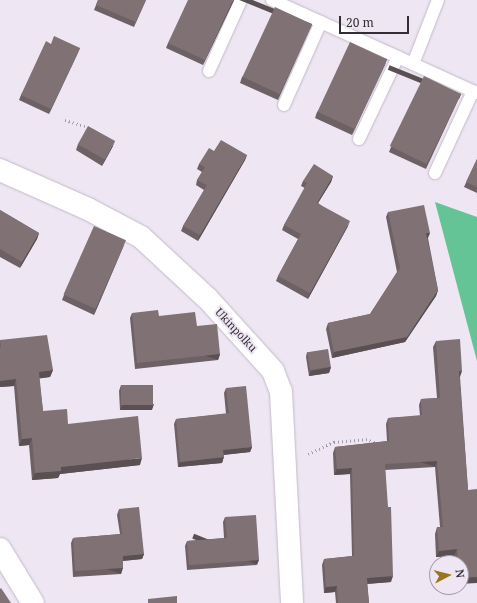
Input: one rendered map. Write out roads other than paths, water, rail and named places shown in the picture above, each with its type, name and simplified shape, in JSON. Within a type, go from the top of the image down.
[{"type":"street","name":"Ukinpolku","points":[[0,170],[88,209],[141,238],[208,299],[273,371],[281,392],[292,603]]},
{"type":"street","points":[[0,549],[33,603]]},
{"type":"lane","points":[[209,71],[241,0]]},
{"type":"lane","points":[[272,0],[475,92],[435,173]]},
{"type":"lane","points":[[413,64],[438,0]]},
{"type":"lane","points":[[284,105],[321,22]]},
{"type":"lane","points":[[359,139],[398,57]]}]
